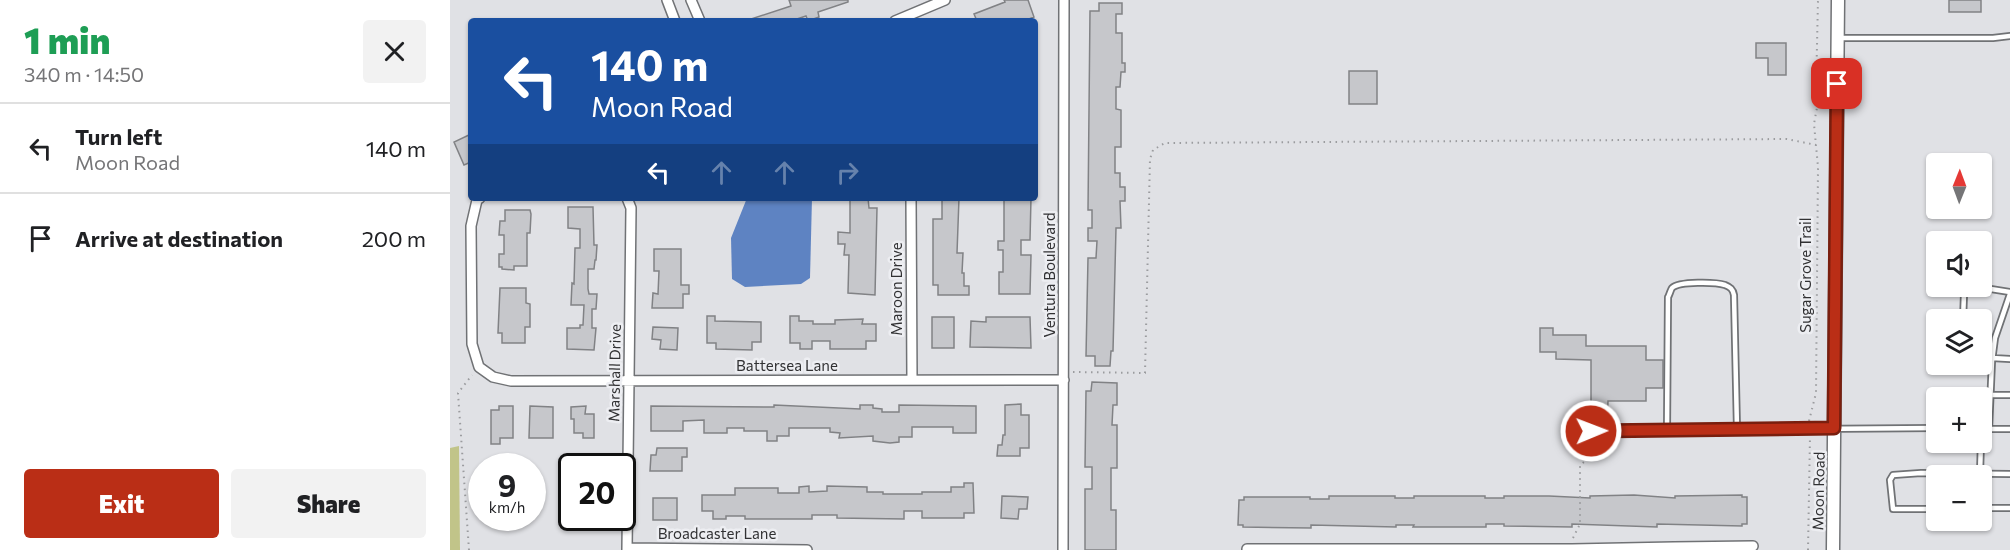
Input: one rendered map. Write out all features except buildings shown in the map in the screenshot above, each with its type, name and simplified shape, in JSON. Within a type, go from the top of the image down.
[{"type":"street","points":[[667,0],[674,18]]},
{"type":"street","points":[[691,0],[699,18]]},
{"type":"street","points":[[902,18],[945,0]]},
{"type":"street","name":"Ventura Boulevard","points":[[1063,550],[1064,0]]},
{"type":"street","name":"Moon Road","points":[[1833,550],[1838,0]]},
{"type":"street","points":[[477,201],[471,226],[471,309],[472,344],[479,368]]},
{"type":"street","name":"Marshall Drive","points":[[627,549],[631,208],[628,201]]},
{"type":"street","name":"Maroon Drive","points":[[911,201],[912,380]]},
{"type":"street","name":"Battersea Lane","points":[[479,368],[493,377],[511,381],[912,380],[1064,376]]},
{"type":"street","points":[[1247,549],[1572,549],[1753,546]]},
{"type":"street","name":"Broadcaster Lane","points":[[627,549],[807,550]]},
{"type":"lane","points":[[1838,38],[1993,38],[2010,36]]},
{"type":"lane","points":[[1667,430],[1668,297],[1672,289],[1679,284],[1716,283],[1726,285],[1733,290],[1734,295],[1737,429]]},
{"type":"lane","points":[[1992,290],[2010,293],[1995,338],[1992,359],[2010,359]]},
{"type":"lane","points":[[1992,395],[2010,395]]},
{"type":"lane","points":[[1591,431],[1926,428]]},
{"type":"lane","points":[[1992,429],[2010,429]]},
{"type":"lane","points":[[1992,473],[2010,474]]},
{"type":"lane","points":[[1926,474],[1893,475],[1890,480],[1893,509],[1926,509]]},
{"type":"lane","points":[[1992,508],[2010,508]]},
{"type":"path","name":"Sugar Grove Trail","points":[[1809,550],[1809,419],[1816,393],[1818,167],[1814,124],[1818,102],[1816,90],[1818,0]]},
{"type":"path","points":[[1064,376],[1145,373],[1150,159],[1153,150],[1165,143],[1788,139],[1816,145]]},
{"type":"path","points":[[469,550],[458,393],[479,368]]},
{"type":"path","points":[[1572,549],[1572,540],[1580,524],[1580,465],[1602,449]]},
{"type":"green space","points":[[459,446],[460,550],[450,550],[450,448]]},
{"type":"water","points":[[746,201],[812,201],[810,278],[801,284],[745,287],[732,279],[731,238]]},
{"type":"route","points":[[1591,431],[1834,428],[1837,84]]}]
